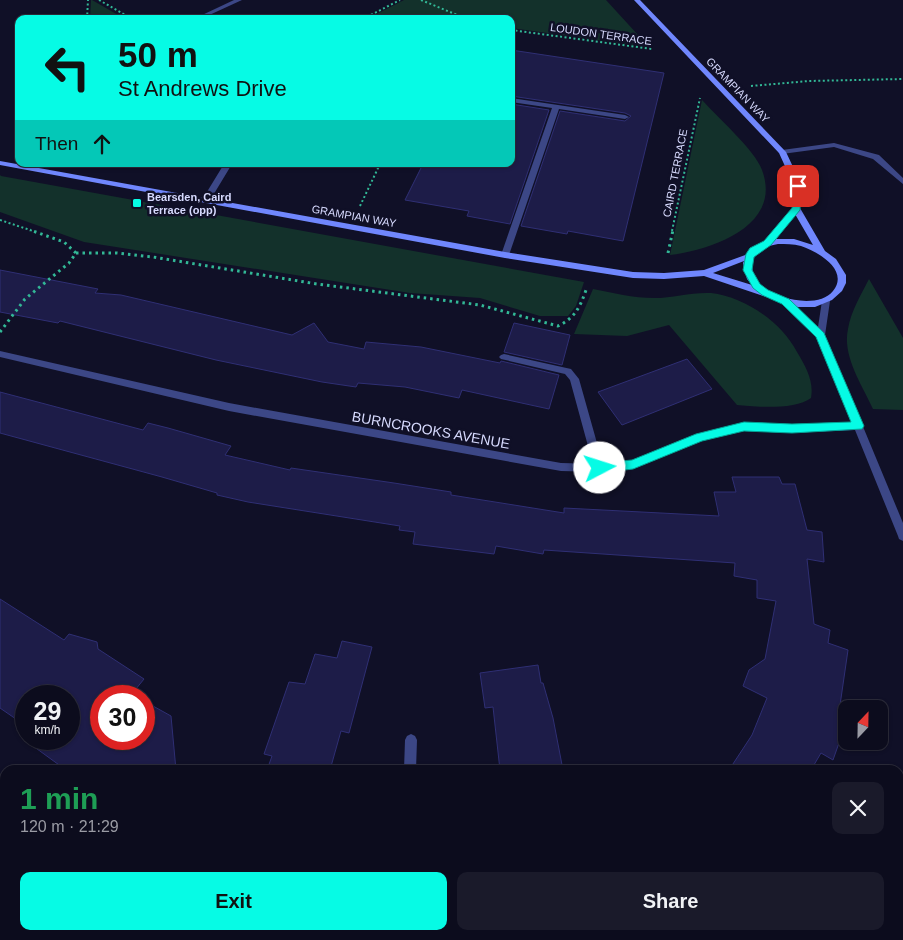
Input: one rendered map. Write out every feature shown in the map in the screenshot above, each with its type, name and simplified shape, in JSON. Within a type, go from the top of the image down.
[{"type":"street","points":[[206,15],[238,0]]},
{"type":"street","name":"GRAMPIAN WAY","points":[[27,167],[505,255],[594,269],[633,275],[664,276],[705,273],[749,256],[768,243],[796,208],[798,186],[782,152],[637,0]]},
{"type":"street","points":[[515,101],[625,117]]},
{"type":"street","points":[[505,255],[556,107]]},
{"type":"street","points":[[782,152],[834,145],[876,157],[903,182]]},
{"type":"street","name":"GRAMPIAN WAY","points":[[0,162],[15,165]]},
{"type":"street","points":[[206,200],[226,167]]},
{"type":"street","points":[[796,208],[821,252]]},
{"type":"street","points":[[768,243],[789,242],[811,247],[821,252],[839,268],[842,278],[840,287],[835,295],[826,301],[821,335]]},
{"type":"street","name":"GRAMPIAN WAY","points":[[749,256],[747,270],[751,278],[765,293]]},
{"type":"street","name":"GRAMPIAN WAY","points":[[705,273],[786,302],[814,304],[826,301]]},
{"type":"street","points":[[786,302],[821,335],[903,536]]},
{"type":"street","name":"BURNCROOKS AVENUE","points":[[0,354],[229,407],[386,437],[561,467],[600,468],[633,465],[700,437],[744,427],[792,429],[858,426]]},
{"type":"street","points":[[504,357],[568,371],[574,379],[600,468]]},
{"type":"street","points":[[410,765],[411,740]]},
{"type":"path","points":[[87,15],[88,0]]},
{"type":"path","points":[[99,0],[125,15]]},
{"type":"path","points":[[371,15],[400,0]]},
{"type":"path","points":[[421,0],[457,15]]},
{"type":"path","name":"LOUDON TERRACE","points":[[515,31],[689,54]]},
{"type":"path","points":[[723,89],[809,81],[903,79]]},
{"type":"path","name":"CAIRD TERRACE","points":[[664,276],[699,99],[705,94],[723,89]]},
{"type":"path","points":[[350,226],[379,167]]},
{"type":"path","points":[[0,220],[64,242],[76,253],[117,253],[153,257],[317,284],[480,305],[558,326],[571,320],[579,308],[594,269]]},
{"type":"path","points":[[0,332],[25,298],[69,264],[76,253]]},
{"type":"green space","points":[[92,0],[118,15],[90,15]]},
{"type":"green space","points":[[404,0],[606,0],[649,47],[515,29],[515,15],[375,15]]},
{"type":"green space","points":[[702,100],[752,153],[762,170],[766,190],[762,206],[753,220],[739,232],[723,241],[705,247],[670,255]]},
{"type":"green space","points":[[0,175],[584,282],[576,306],[568,316],[540,316],[480,298],[410,293],[84,242],[0,212]]},
{"type":"green space","points":[[869,279],[903,338],[903,410],[873,409],[850,360],[847,339],[849,322]]},
{"type":"green space","points":[[593,289],[646,298],[711,293],[724,295],[749,306],[772,321],[790,341],[809,374],[811,398],[804,402],[786,406],[737,405],[669,325],[627,336],[574,334]]},
{"type":"building","points":[[515,51],[664,73],[623,241],[568,231],[567,234],[521,226],[560,111],[625,121],[631,116],[625,113],[515,97]]},
{"type":"building","points":[[515,105],[549,110],[510,224],[467,216],[469,211],[405,200],[422,167],[515,167]]},
{"type":"building","points":[[0,270],[98,289],[95,293],[121,295],[292,335],[314,323],[328,342],[364,349],[366,342],[421,347],[500,363],[501,361],[559,375],[549,409],[462,390],[459,398],[405,387],[358,383],[356,387],[322,382],[216,360],[60,321],[58,323],[0,312]]},
{"type":"building","points":[[514,323],[570,335],[562,365],[504,352]]},
{"type":"building","points":[[687,359],[712,389],[622,425],[598,392]]},
{"type":"building","points":[[0,392],[143,430],[148,423],[168,428],[231,446],[225,455],[290,470],[291,468],[394,483],[451,492],[451,495],[564,513],[564,508],[719,516],[714,492],[736,492],[732,477],[779,477],[782,484],[795,484],[807,530],[822,532],[824,562],[807,559],[814,624],[830,630],[828,643],[848,650],[841,700],[838,700],[838,746],[833,760],[821,753],[814,765],[732,765],[752,735],[767,698],[743,686],[749,670],[765,659],[776,601],[757,598],[757,580],[734,576],[735,563],[544,550],[543,554],[496,546],[494,554],[413,544],[415,532],[399,530],[400,526],[248,502],[217,495],[217,493],[0,433]]},
{"type":"building","points":[[0,599],[64,640],[69,634],[97,642],[98,649],[144,679],[139,685],[90,685],[90,750],[155,750],[155,707],[171,716],[176,765],[59,765],[38,750],[80,750],[80,685],[15,685],[15,718],[0,708]]},
{"type":"building","points":[[342,641],[372,647],[349,733],[341,731],[331,765],[269,765],[272,756],[264,754],[289,682],[305,684],[315,654],[337,658]]},
{"type":"building","points":[[538,665],[541,683],[543,683],[553,718],[562,765],[499,765],[493,707],[485,708],[480,673]]},
{"type":"place","name":"Bearsden, Caird Terrace (opp)","points":[[137,203]]},
{"type":"route","points":[[600,468],[633,465],[700,437],[744,427],[792,429],[858,426],[821,335],[786,302],[765,293],[757,286],[747,270],[749,256],[760,246],[768,243],[796,208],[798,186]]}]
